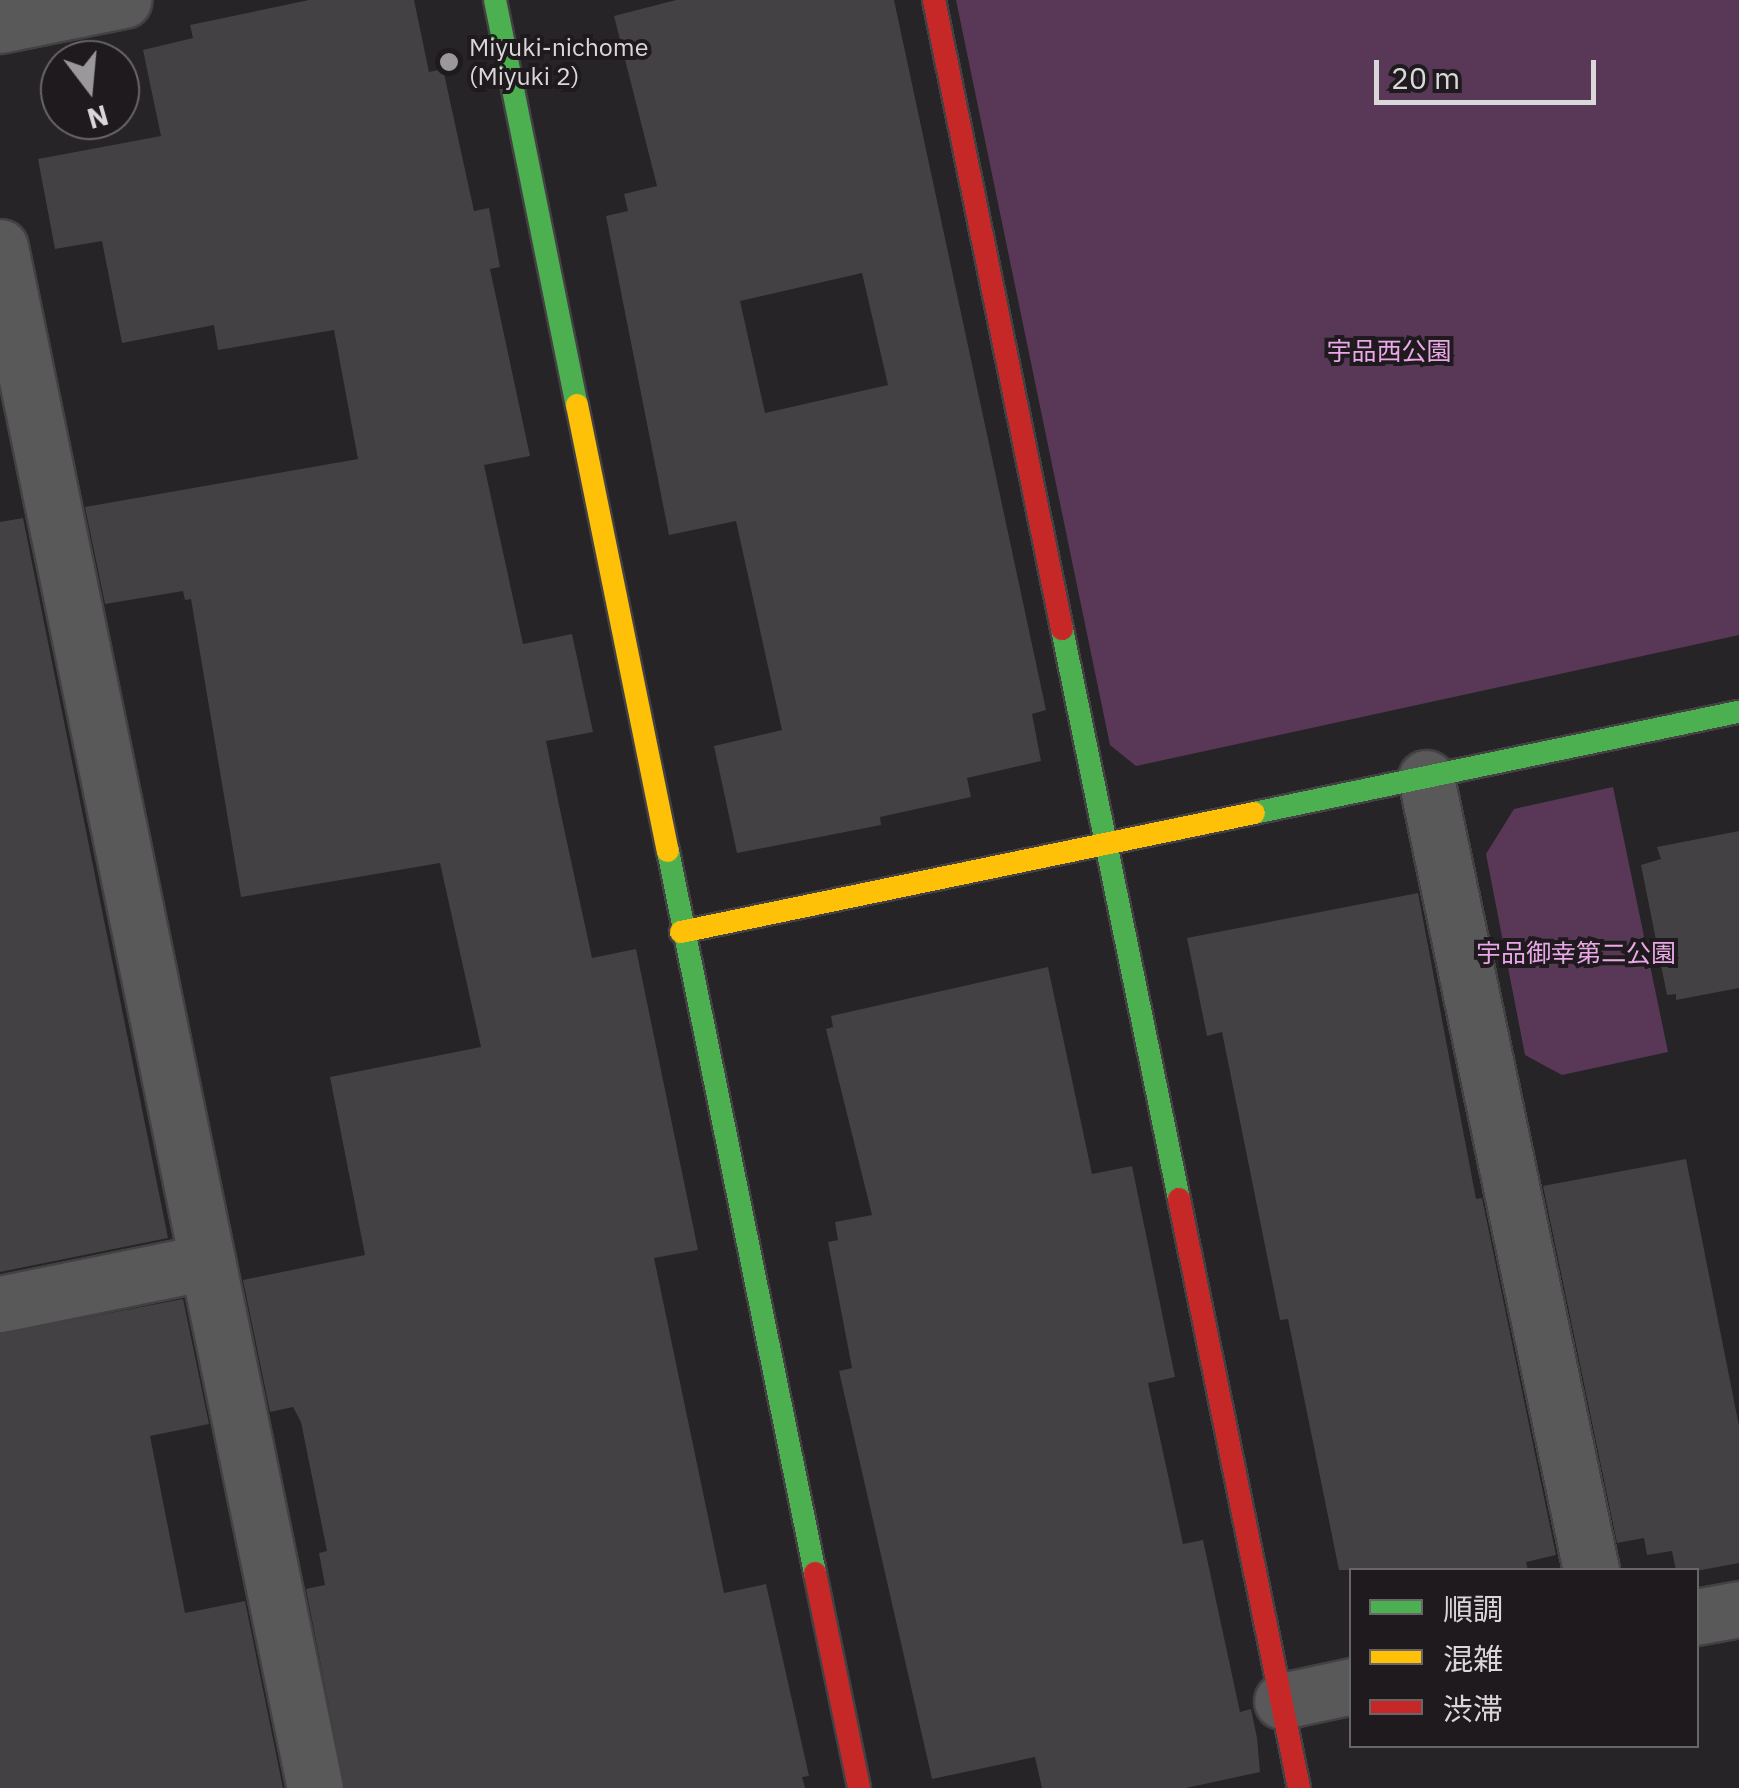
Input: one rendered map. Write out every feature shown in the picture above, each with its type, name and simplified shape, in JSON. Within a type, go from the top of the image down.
[{"type":"street","points":[[0,25],[124,0]]},
{"type":"street","points":[[495,0],[681,932],[859,1788]]},
{"type":"street","points":[[934,0],[1299,1788]]},
{"type":"street","points":[[0,247],[314,1788]]},
{"type":"street","points":[[681,932],[1105,847],[1739,712]]},
{"type":"street","points":[[1426,778],[1591,1568]]},
{"type":"street","points":[[0,1304],[208,1262]]},
{"type":"street","points":[[1699,1616],[1739,1609]]},
{"type":"street","points":[[1282,1701],[1349,1687]]},
{"type":"green space","name":"宇品西公園","points":[[956,0],[1739,0],[1739,635],[1136,766],[1110,745]]},
{"type":"green space","name":"宇品御幸第二公園","points":[[1613,787],[1668,1052],[1562,1075],[1525,1055],[1486,854],[1514,809]]},
{"type":"building","points":[[309,0],[414,0],[429,72],[443,69],[474,211],[489,208],[500,267],[490,269],[530,456],[484,465],[523,644],[572,634],[593,732],[546,741],[592,958],[636,949],[698,1250],[654,1258],[724,1593],[766,1584],[809,1776],[802,1777],[805,1788],[345,1788],[306,1589],[325,1585],[319,1553],[327,1551],[301,1422],[293,1407],[270,1412],[243,1280],[365,1255],[330,1077],[481,1047],[440,863],[241,897],[191,599],[185,600],[183,591],[105,604],[85,507],[358,459],[334,330],[218,350],[214,325],[122,343],[102,241],[55,249],[38,159],[161,136],[143,50],[193,38],[190,25]]},
{"type":"building","points":[[676,0],[894,0],[1046,710],[1032,714],[1041,761],[967,778],[971,797],[880,817],[881,825],[737,853],[714,746],[782,730],[736,521],[669,535],[606,216],[628,211],[624,194],[657,186],[614,16]],"holes":[[[862,273],[888,385],[765,413],[740,301]]]},
{"type":"building","points":[[23,518],[168,1238],[0,1272],[0,522]]},
{"type":"building","points":[[1739,831],[1739,988],[1676,1000],[1676,994],[1667,995],[1641,865],[1661,859],[1657,847]]},
{"type":"building","points":[[1418,893],[1476,1199],[1482,1198],[1556,1555],[1526,1562],[1528,1568],[1339,1570],[1288,1319],[1280,1320],[1222,1032],[1207,1036],[1187,938]]},
{"type":"building","points":[[1048,967],[1092,1174],[1132,1166],[1175,1377],[1148,1383],[1183,1544],[1203,1540],[1240,1712],[1251,1709],[1257,1738],[1260,1772],[1186,1788],[1042,1788],[1035,1757],[932,1779],[839,1371],[852,1368],[828,1242],[838,1240],[835,1222],[872,1215],[826,1029],[833,1027],[831,1016]]},
{"type":"building","points":[[1686,1159],[1739,1426],[1739,1563],[1699,1570],[1676,1568],[1672,1551],[1647,1555],[1644,1538],[1617,1543],[1543,1186]]},
{"type":"building","points":[[183,1299],[209,1424],[150,1436],[185,1613],[245,1601],[283,1788],[0,1788],[0,1334]]},
{"type":"traffic: fast","points":[[495,0],[577,405]]},
{"type":"traffic: fast","points":[[1062,629],[1179,1199]]},
{"type":"traffic: fast","points":[[1254,813],[1739,712]]},
{"type":"traffic: fast","points":[[668,851],[815,1573]]},
{"type":"traffic: slow","points":[[577,405],[668,851]]},
{"type":"traffic: slow","points":[[681,932],[1254,813]]},
{"type":"traffic: jam","points":[[934,0],[1062,629]]},
{"type":"traffic: jam","points":[[1179,1199],[1299,1788]]},
{"type":"traffic: jam","points":[[815,1573],[859,1788]]},
{"type":"place","name":"Miyuki-nichome (Miyuki 2)","points":[[449,62]]}]
